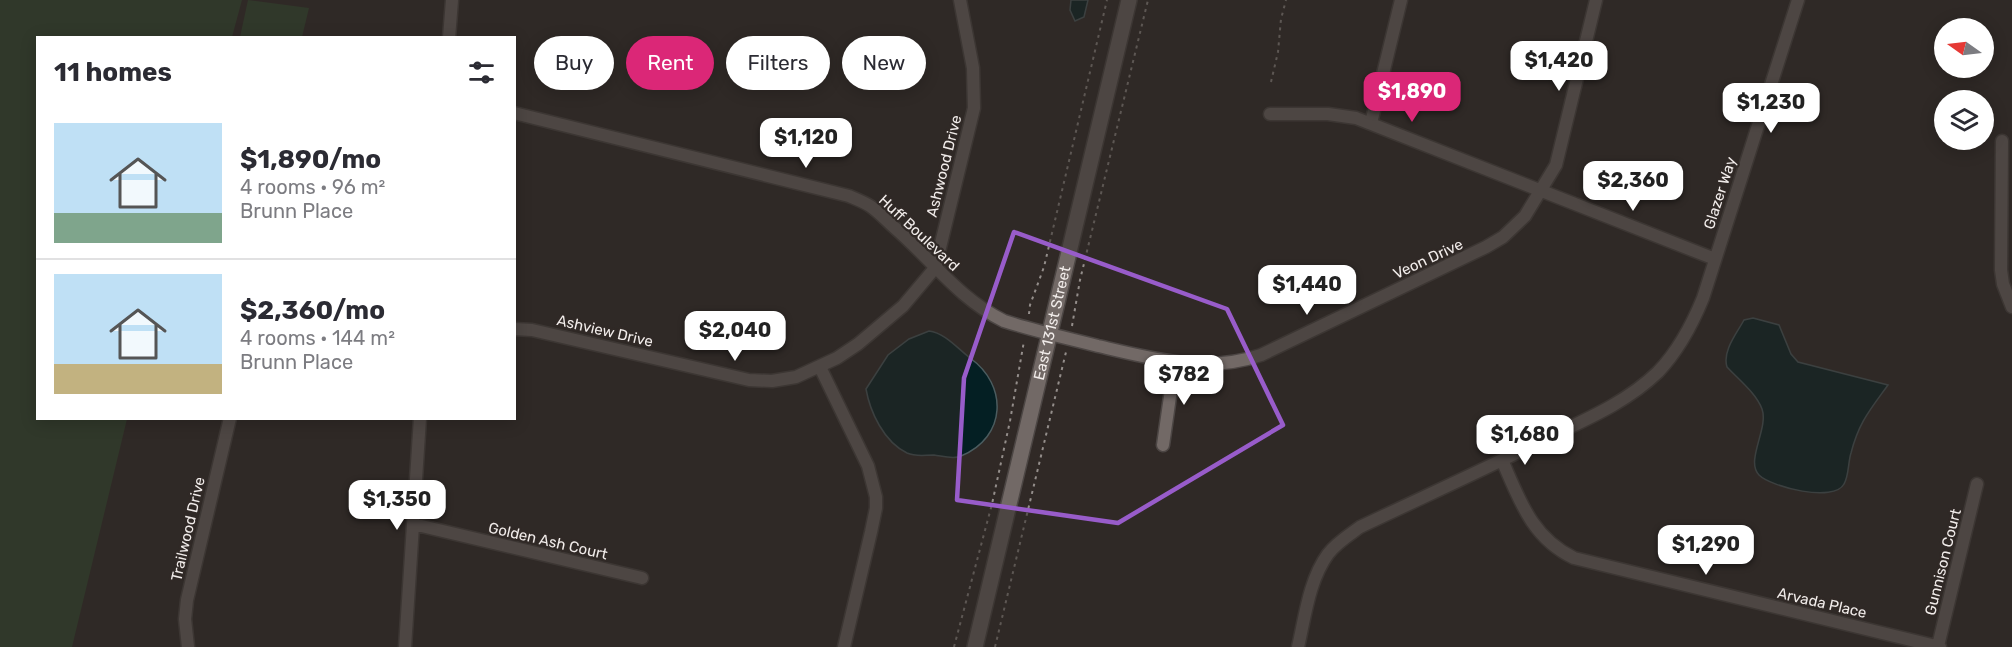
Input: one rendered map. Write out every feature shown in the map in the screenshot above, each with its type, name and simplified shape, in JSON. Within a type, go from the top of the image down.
[{"type":"street","points":[[449,36],[452,0]]},
{"type":"street","name":"Ashwood Drive","points":[[935,268],[974,108],[973,68],[960,0]]},
{"type":"street","name":"East 131st Street","points":[[975,647],[1129,0]]},
{"type":"street","points":[[1371,123],[1401,0]]},
{"type":"street","name":"Veon Drive","points":[[1050,333],[1175,362],[1224,364],[1261,355],[1503,237],[1524,216],[1556,165],[1596,0]]},
{"type":"street","name":"Glazer Way","points":[[1298,647],[1317,574],[1328,554],[1343,539],[1360,527],[1614,405],[1659,371],[1680,344],[1696,314],[1715,259],[1798,0]]},
{"type":"street","name":"Huff Boulevard","points":[[516,114],[849,196],[872,207],[905,236],[969,301],[987,313],[1050,333]]},
{"type":"street","points":[[1270,114],[1328,114],[1356,118],[1715,259]]},
{"type":"street","points":[[2002,141],[2001,270],[2003,284],[2012,307]]},
{"type":"street","name":"Ashview Drive","points":[[516,329],[532,330],[750,380],[772,381],[796,377],[837,358],[858,344],[903,306],[935,268]]},
{"type":"street","points":[[1163,445],[1175,362]]},
{"type":"street","points":[[820,366],[868,466],[876,497],[872,532],[844,647]]},
{"type":"street","name":"Trailwood Drive","points":[[188,647],[185,619],[187,600],[230,420]]},
{"type":"street","points":[[405,647],[420,420]]},
{"type":"street","name":"Arvada Place","points":[[1502,460],[1525,511],[1536,529],[1561,552],[1574,558],[1939,647]]},
{"type":"street","name":"Gunnison Court","points":[[1939,647],[1977,484]]},
{"type":"street","name":"Golden Ash Court","points":[[412,524],[642,578]]},
{"type":"path","points":[[995,647],[1148,0]]},
{"type":"path","points":[[1271,82],[1278,52],[1281,19],[1287,0]]},
{"type":"highlighted area","points":[[1014,232],[1227,309],[1283,425],[1118,523],[957,500],[964,378]]},
{"type":"green space","points":[[0,0],[242,0],[232,36],[36,36],[36,420],[127,420],[72,647],[0,647]]},
{"type":"green space","points":[[248,0],[309,8],[302,36],[240,36]]},
{"type":"water","points":[[1071,0],[1088,0],[1084,17],[1075,21],[1070,10]]},
{"type":"water","points":[[1753,318],[1779,325],[1791,354],[1798,362],[1888,385],[1861,424],[1851,453],[1846,481],[1838,490],[1816,493],[1789,488],[1766,480],[1755,469],[1756,453],[1763,425],[1762,409],[1751,392],[1727,367],[1726,361],[1731,342],[1744,320]]},
{"type":"water","points":[[929,331],[946,338],[982,369],[991,382],[996,396],[997,410],[994,424],[987,436],[976,447],[958,457],[914,455],[899,448],[891,442],[879,426],[868,398],[866,389],[888,355],[909,339]]}]
